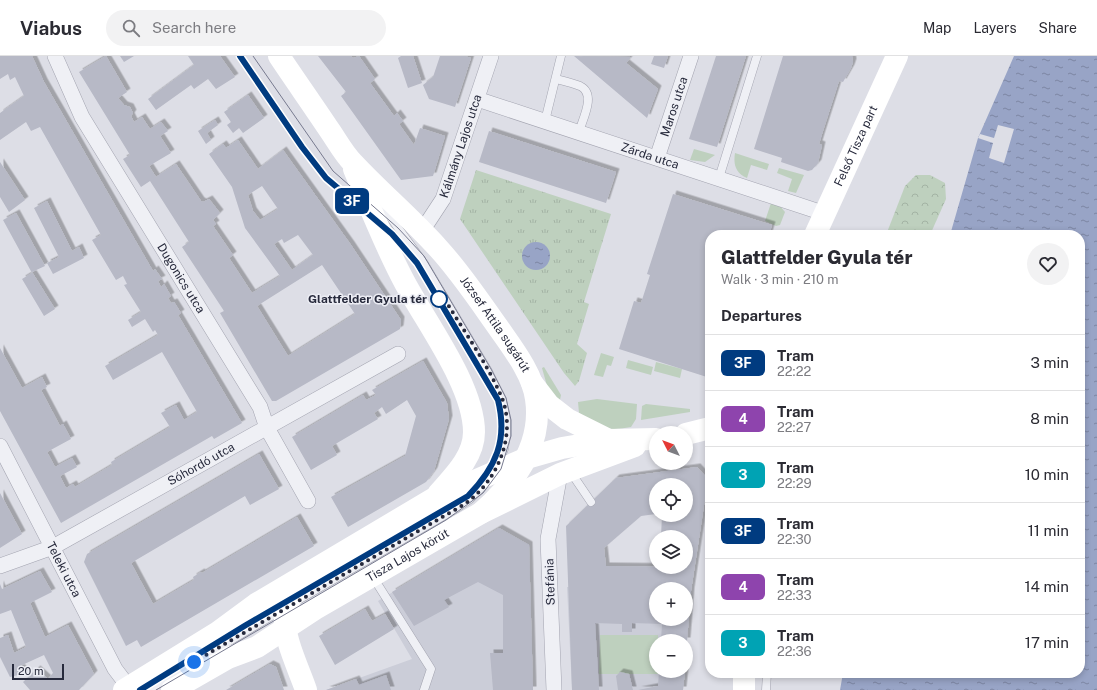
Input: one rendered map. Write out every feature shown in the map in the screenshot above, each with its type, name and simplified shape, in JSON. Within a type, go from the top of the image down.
[{"type":"street","name":"Dugonics utca","points":[[55,56],[82,117],[260,407],[267,428],[308,501]]},
{"type":"street","name":"József Attila sugárút","points":[[279,56],[351,162],[390,253],[463,385],[471,408],[474,433],[468,453],[460,468],[433,499]]},
{"type":"street","name":"Kálmány Lajos utca","points":[[422,231],[443,199],[491,56]]},
{"type":"street","name":"Maros utca","points":[[657,158],[691,56]]},
{"type":"street","name":"Felső Tisza part","points":[[817,230],[823,213],[897,56]]},
{"type":"street","name":"Zárda utca","points":[[477,99],[823,213]]},
{"type":"street","name":"József Attila sugárút","points":[[351,162],[422,231],[460,273],[509,344],[532,383],[536,399],[536,416],[534,432],[526,458],[515,479],[497,499],[481,513]]},
{"type":"street","name":"Sóhordó utca","points":[[0,566],[53,547],[398,354]]},
{"type":"street","points":[[532,383],[550,405],[567,419],[609,440]]},
{"type":"street","points":[[693,432],[705,429]]},
{"type":"street","points":[[474,433],[477,454],[482,462],[494,472],[515,479],[559,475]]},
{"type":"street","name":"Tisza Lajos körút","points":[[133,689],[218,632],[256,604],[312,573],[433,499],[526,458],[562,448],[609,440],[649,439]]},
{"type":"street","name":"Tisza Lajos körút","points":[[172,690],[216,665],[257,647],[315,609],[481,513],[559,475],[649,441]]},
{"type":"street","name":"Teleki utca","points":[[0,446],[115,669],[133,689]]},
{"type":"street","name":"Stefánia","points":[[554,690],[548,539],[559,475]]},
{"type":"street","points":[[306,690],[285,630],[285,614],[290,600],[312,573]]},
{"type":"street","points":[[744,678],[744,690]]},
{"type":"lane","points":[[545,121],[561,56]]},
{"type":"lane","points":[[719,178],[758,56]]},
{"type":"lane","points":[[556,79],[581,86],[588,95],[588,101],[579,132]]},
{"type":"lane","name":"Tisza Lajos körút","points":[[133,689],[287,606],[457,508],[480,490],[494,472],[504,449],[506,420],[502,399],[488,371],[425,266],[351,162]]},
{"type":"lane","points":[[559,475],[591,502]]},
{"type":"lane","points":[[372,576],[431,669],[424,690]]},
{"type":"lane","points":[[766,690],[767,678]]},
{"type":"shaded area","points":[[499,528],[529,545],[533,690],[326,690],[412,659],[378,601]]},
{"type":"shaded area","points":[[567,587],[649,590],[649,626],[688,626],[688,634],[649,634],[649,678],[684,678],[683,690],[572,690]]},
{"type":"green space","points":[[694,149],[715,155],[705,162],[690,160]]},
{"type":"green space","points":[[735,153],[769,164],[767,170],[751,165],[747,178],[743,176],[736,168],[734,161]]},
{"type":"green space","points":[[779,168],[804,175],[796,193],[788,191],[792,179],[777,173]]},
{"type":"green space","points":[[476,170],[611,214],[584,302],[589,304],[577,344],[587,353],[579,381],[575,386],[564,373],[460,219]]},
{"type":"green space","points":[[916,175],[930,175],[945,183],[946,199],[932,230],[888,230],[905,186]]},
{"type":"green space","points":[[771,203],[780,206],[785,212],[780,225],[776,226],[765,221]]},
{"type":"green space","points":[[601,353],[614,357],[611,366],[607,365],[603,377],[594,375]]},
{"type":"green space","points":[[628,360],[653,367],[651,375],[626,368]]},
{"type":"green space","points":[[656,362],[682,369],[680,378],[654,371]]},
{"type":"green space","points":[[544,367],[561,395],[559,405],[549,393],[542,368]]},
{"type":"green space","points":[[597,399],[637,404],[636,419],[631,427],[615,429],[603,427],[579,413],[578,402]]},
{"type":"green space","points":[[646,404],[690,409],[690,412],[641,420],[642,406]]},
{"type":"green space","points":[[600,635],[649,635],[649,674],[599,674]]},
{"type":"water","points":[[1014,56],[1097,56],[1097,690],[840,690],[842,678],[1085,678],[1085,230],[951,230],[978,138]]},
{"type":"water","points":[[536,242],[546,246],[550,256],[546,266],[536,270],[526,266],[522,256],[526,246]]},
{"type":"pier","points":[[998,125],[1014,129],[1004,163],[989,158],[993,143],[978,138],[980,134],[994,138]]},
{"type":"building","points":[[0,56],[32,56],[44,82],[153,271],[155,269],[162,279],[158,281],[161,287],[164,284],[171,296],[168,298],[171,303],[174,302],[181,313],[178,315],[242,423],[214,439],[212,436],[61,523],[0,411],[0,348],[22,388],[42,377],[47,387],[41,390],[60,426],[63,424],[71,439],[47,452],[55,467],[72,458],[77,467],[60,476],[66,488],[73,484],[75,487],[112,465],[111,462],[170,427],[161,413],[176,405],[184,420],[197,412],[162,352],[113,380],[105,366],[158,335],[155,330],[153,332],[145,319],[132,327],[128,320],[141,312],[124,285],[127,284],[123,276],[116,280],[92,240],[101,235],[40,127],[31,131],[26,122],[0,140],[0,113],[24,96],[15,77],[10,80],[8,74],[0,79]]},
{"type":"building","points":[[106,56],[127,92],[118,98],[124,105],[130,107],[133,113],[131,116],[134,122],[142,117],[150,129],[161,122],[168,131],[160,136],[171,153],[149,166],[156,177],[176,164],[201,201],[203,202],[209,199],[220,213],[213,220],[216,224],[213,226],[233,255],[229,258],[252,293],[280,276],[245,228],[232,187],[209,154],[223,144],[226,148],[238,140],[258,169],[283,150],[351,245],[401,320],[400,329],[276,401],[272,401],[220,313],[224,311],[182,247],[189,242],[150,181],[141,187],[123,159],[130,155],[79,72]],"holes":[[[262,186],[278,209],[260,220],[253,211],[248,195]],[[298,235],[313,255],[292,270],[274,244],[282,239],[284,243]],[[322,265],[355,314],[288,356],[257,306]]]},
{"type":"building","points":[[120,56],[134,56],[124,62]]},
{"type":"building","points":[[188,56],[220,56],[235,77],[216,89],[208,79],[194,89],[191,85],[156,110],[148,99],[194,65]]},
{"type":"building","points":[[318,56],[351,56],[353,58],[359,56],[375,79],[370,83],[394,116],[397,113],[403,121],[399,124],[414,145],[420,128],[445,136],[433,176],[401,180],[341,96],[346,92]]},
{"type":"building","points":[[401,56],[413,56],[422,83],[408,88],[398,58]]},
{"type":"building","points":[[440,56],[465,56],[471,58],[455,107],[429,99],[423,85],[433,77]]},
{"type":"building","points":[[574,56],[631,57],[626,63],[658,89],[647,118]]},
{"type":"building","points":[[654,56],[668,56],[664,68],[651,64]]},
{"type":"building","points":[[716,56],[746,56],[717,147],[689,139]]},
{"type":"building","points":[[783,56],[852,56],[853,62],[851,68],[843,82],[839,81],[822,134],[819,144],[822,145],[818,163],[812,170],[808,171],[781,162],[782,158],[754,149]]},
{"type":"building","points":[[248,95],[264,118],[243,133],[239,128],[233,133],[227,125],[231,122],[224,112]]},
{"type":"building","points":[[215,120],[218,125],[207,133],[211,140],[206,144],[198,131]]},
{"type":"building","points":[[489,131],[616,172],[606,203],[479,162]]},
{"type":"building","points":[[0,162],[25,200],[9,212],[0,197]]},
{"type":"building","points":[[673,194],[772,225],[770,230],[705,230],[705,376],[619,349],[634,301],[641,303],[650,275],[647,274]]},
{"type":"building","points":[[47,201],[72,251],[79,247],[84,258],[53,274],[47,263],[59,257],[34,208]]},
{"type":"building","points":[[16,213],[45,266],[32,272],[55,309],[44,316],[22,279],[32,273],[3,220]]},
{"type":"building","points":[[423,361],[447,403],[449,419],[434,471],[426,482],[348,527],[331,497],[405,456],[416,416],[407,400],[386,414],[382,407],[374,413],[378,419],[332,446],[337,455],[311,470],[292,437],[363,395],[366,400],[376,395],[372,390]]},
{"type":"building","points":[[259,454],[279,489],[250,505],[245,496],[131,563],[153,604],[194,580],[193,577],[201,572],[202,573],[297,517],[314,546],[141,647],[137,640],[126,646],[84,562],[87,554]]},
{"type":"building","points":[[697,467],[705,476],[705,499],[692,582],[649,582],[649,624],[632,623],[632,632],[622,632],[622,624],[595,623],[599,690],[572,690],[566,526],[616,478],[675,470],[693,470],[693,468]],"holes":[[[649,478],[693,478],[693,522],[662,522],[661,530],[693,530],[693,574],[649,574],[649,567],[606,566],[604,548],[641,516],[649,515]]]},
{"type":"building","points":[[0,493],[22,534],[0,548]]},
{"type":"building","points":[[499,528],[529,545],[533,690],[493,690],[490,653],[503,653],[503,595],[478,582],[444,600],[449,607],[414,626],[392,592]]},
{"type":"building","points":[[40,571],[52,592],[30,603],[45,637],[68,625],[94,674],[79,690],[30,690],[23,682],[37,669],[48,679],[53,673],[44,655],[20,666],[26,673],[10,677],[0,657],[0,638],[8,635],[14,653],[26,647],[11,610],[0,614],[0,584],[2,589]]},
{"type":"building","points":[[365,609],[372,621],[385,614],[394,629],[335,665],[319,636]]},
{"type":"building","points":[[662,626],[688,626],[688,634],[661,634]]},
{"type":"building","points":[[270,664],[276,667],[284,690],[226,690]]},
{"type":"building","points":[[620,672],[629,674],[633,690],[618,690],[616,676]]},
{"type":"building","points":[[386,675],[391,690],[326,690],[356,679],[359,685]]},
{"type":"building","points":[[659,678],[684,678],[683,690],[638,690],[658,686]]},
{"type":"tram line","points":[[140,690],[246,625],[468,496],[486,474],[497,452],[500,440],[501,414],[498,400],[417,263],[392,234],[326,178],[240,56]]},
{"type":"tram line","name":"3F","points":[[140,690],[246,625],[468,496],[485,478],[495,460],[501,437],[502,421],[498,400],[417,263],[392,234],[326,178],[302,147],[240,56]]},
{"type":"tram line","points":[[156,690],[446,520],[483,493],[501,469],[511,436],[511,420],[506,398],[491,369],[424,256],[398,228],[333,171],[253,56]]},
{"type":"place","name":"Glattfelder Gyula tér","points":[[439,299]]},
{"type":"route","points":[[194,662],[287,606],[444,516],[470,499],[488,481],[494,472],[504,449],[506,436],[505,409],[502,399],[488,371],[444,298],[439,299]]}]
